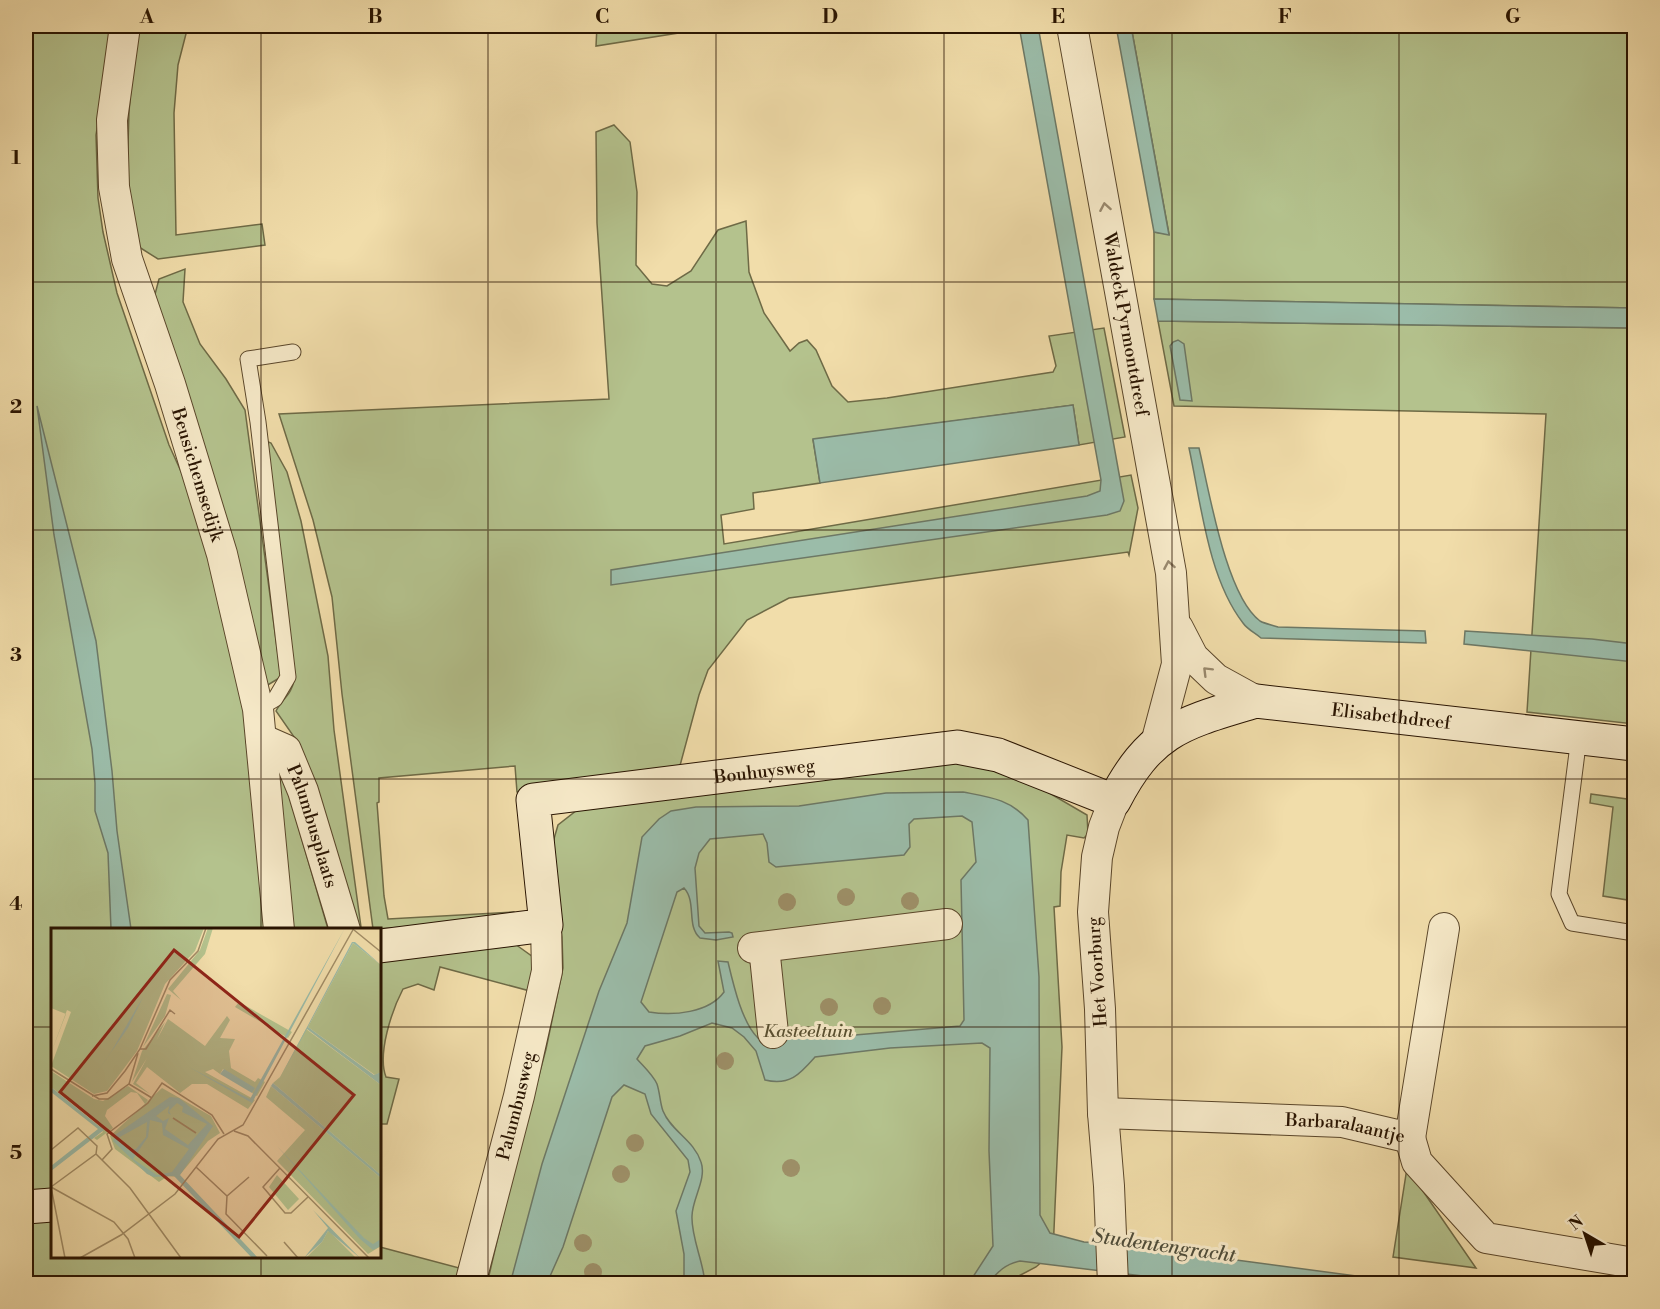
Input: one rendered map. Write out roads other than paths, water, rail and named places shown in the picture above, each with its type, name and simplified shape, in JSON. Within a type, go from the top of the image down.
[{"type":"street","name":"Beusichemsedijk","points":[[125,26],[112,120],[114,187],[127,259],[171,384],[222,554],[258,709],[279,928]]},
{"type":"street","name":"Waldeck Pyrmontdreef","points":[[1072,26],[1171,573],[1177,664],[1156,743]]},
{"type":"street","name":"Waldeck Pyrmontdreef","points":[[1175,623],[1193,657],[1216,679],[1256,701]]},
{"type":"street","name":"Elisabethdreef","points":[[1156,743],[1187,723],[1256,701],[1635,744]]},
{"type":"street","name":"Palumbusplaats","points":[[261,739],[286,750],[303,791],[344,928]]},
{"type":"street","name":"Het Voorburg","points":[[1113,1284],[1093,912],[1097,857],[1104,827],[1114,801],[1140,759],[1156,743]]},
{"type":"street","name":"Bouhuysweg","points":[[546,925],[533,800],[957,747],[998,755],[1114,801]]},
{"type":"street","points":[[772,1033],[758,948],[947,924]]},
{"type":"street","points":[[381,946],[546,925]]},
{"type":"street","name":"Palumbusweg","points":[[470,1284],[519,1096],[547,971],[546,925]]},
{"type":"street","name":"Barbaralaantje","points":[[1103,1113],[1342,1122],[1410,1138],[1444,928]]},
{"type":"street","points":[[1410,1138],[1417,1162],[1486,1238],[1635,1263]]},
{"type":"street","points":[[26,1207],[51,1205]]},
{"type":"lane","points":[[258,709],[275,699],[288,677],[258,422],[248,358],[293,352]]},
{"type":"lane","points":[[1579,737],[1559,894],[1572,923],[1635,933]]},
{"type":"park label","name":"Kasteeltuin","points":[[808,1031]]},
{"type":"water label","name":"Studentengracht","points":[[1164,1245]]}]
